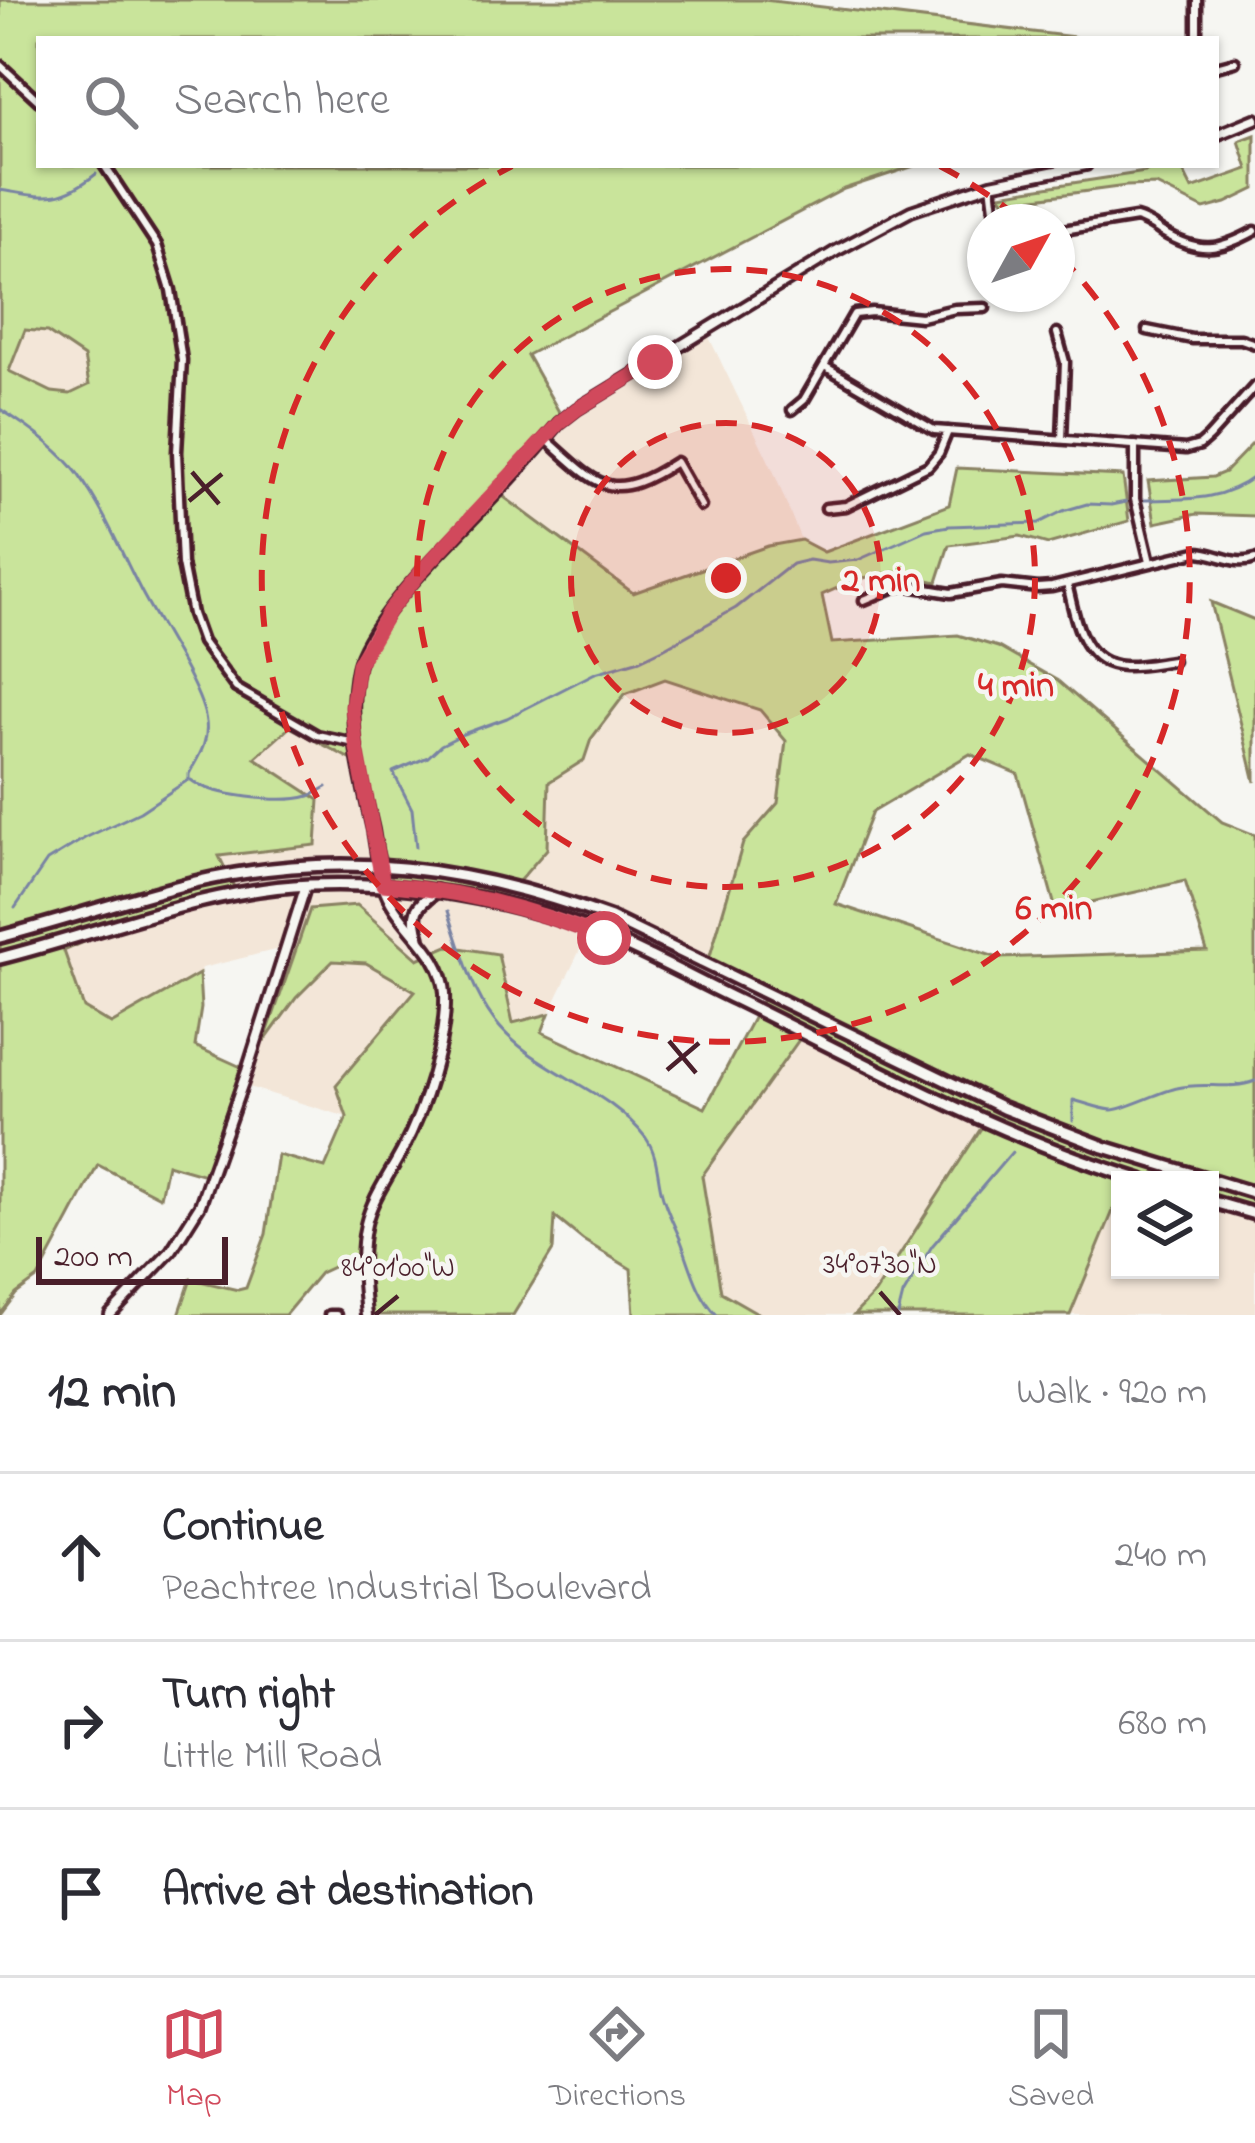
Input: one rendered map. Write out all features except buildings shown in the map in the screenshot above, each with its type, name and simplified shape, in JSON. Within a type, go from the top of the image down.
[{"type":"main road","points":[[0,937],[196,882],[311,867],[402,865],[482,878],[553,896],[611,918],[1003,1108],[1104,1148],[1255,1193]]},
{"type":"main road","points":[[0,958],[254,891],[383,884],[478,898],[549,915],[674,969],[995,1127],[1112,1171]]},
{"type":"main road","points":[[419,938],[413,919],[419,904],[436,891]]},
{"type":"main road","points":[[759,1011],[768,994]]},
{"type":"main road","points":[[1219,1204],[1255,1214]]},
{"type":"street","points":[[1197,0],[1197,36]]},
{"type":"street","points":[[1219,67],[1235,62]]},
{"type":"street","points":[[0,65],[36,98]]},
{"type":"street","points":[[1219,134],[1255,119]]},
{"type":"street","points":[[106,168],[157,245],[171,290],[182,360],[177,452],[182,564],[202,642],[236,688],[317,735],[356,743]]},
{"type":"street","points":[[366,1315],[361,1256],[365,1228],[421,1113],[445,992],[439,966],[392,906],[383,884],[352,707],[358,664],[370,639],[423,569],[577,409],[836,251],[911,211],[991,184],[1071,168]]},
{"type":"street","points":[[991,184],[993,204]]},
{"type":"street","points":[[1075,228],[1136,218],[1197,249],[1221,247],[1255,231]]},
{"type":"street","points":[[791,410],[826,368],[854,314],[921,316],[967,309]]},
{"type":"street","points":[[1147,330],[1255,344]]},
{"type":"street","points":[[1057,333],[1065,362],[1062,439]]},
{"type":"street","points":[[826,368],[934,430],[1186,449],[1200,445],[1255,386]]},
{"type":"street","points":[[826,508],[845,506],[928,466],[948,431]]},
{"type":"street","points":[[546,440],[590,478],[610,486],[632,485],[676,462],[701,506]]},
{"type":"street","points":[[1136,445],[1135,499],[1150,562]]},
{"type":"street","points":[[864,600],[909,586],[951,593],[1002,584],[1038,588],[1196,552],[1237,562],[1255,559]]},
{"type":"street","points":[[1066,583],[1083,641],[1091,652],[1105,662],[1124,666],[1173,661]]},
{"type":"street","points":[[110,1315],[171,1251],[200,1205],[306,885]]},
{"type":"shaded area","points":[[26,329],[47,332],[85,357],[89,385],[70,394],[52,392],[9,371]]},
{"type":"shaded area","points":[[709,337],[801,540],[768,546],[633,593],[496,491],[563,419]]},
{"type":"shaded area","points":[[665,679],[760,710],[786,740],[778,803],[743,843],[707,966],[593,923],[549,1014],[512,1023],[448,946],[418,959],[357,905],[310,909],[266,1038],[296,998],[333,961],[366,963],[415,990],[336,1085],[347,1117],[245,1086],[287,947],[202,968],[111,1024],[84,1008],[64,950],[235,890],[218,856],[254,759],[290,727],[547,849],[549,782],[584,760],[591,739],[625,694]]},
{"type":"shaded area","points":[[806,1030],[986,1122],[875,1293],[854,1315],[761,1315],[721,1293],[702,1176]]},
{"type":"shaded area","points":[[1219,1202],[1255,1214],[1255,1315],[1070,1315],[1111,1216],[1111,1279],[1219,1279]]},
{"type":"green space","points":[[0,0],[764,0],[1066,36],[36,36],[36,168],[908,168],[844,189],[527,355],[563,419],[496,491],[633,593],[768,546],[801,540],[824,552],[949,505],[957,468],[1123,476],[1129,521],[1048,544],[1020,536],[949,545],[937,582],[895,572],[858,579],[822,595],[832,643],[958,635],[998,647],[1058,681],[1222,822],[1255,835],[1255,1214],[1219,1202],[1219,1171],[1111,1171],[1111,1216],[1070,1315],[854,1315],[875,1293],[985,1122],[806,1030],[702,1176],[721,1292],[761,1315],[634,1315],[631,1269],[555,1217],[553,1250],[513,1315],[370,1315],[350,1259],[320,1273],[285,1315],[179,1315],[191,1279],[246,1288],[266,1234],[278,1155],[325,1168],[347,1117],[336,1085],[415,991],[366,963],[333,961],[296,998],[264,1042],[310,909],[357,905],[418,959],[448,946],[498,954],[513,1023],[549,1014],[542,1032],[705,1108],[767,992],[707,966],[743,843],[778,803],[786,741],[760,710],[665,679],[625,694],[591,739],[584,760],[549,782],[547,849],[508,894],[393,881],[352,760],[290,727],[255,758],[319,800],[316,845],[219,856],[236,891],[109,931],[64,951],[84,1008],[111,1024],[199,974],[201,1008],[195,1046],[241,1067],[205,1175],[167,1164],[160,1197],[98,1165],[38,1278],[16,1294],[0,1315]],"holes":[[[25,330],[47,332],[84,357],[89,385],[70,394],[52,392],[9,371]],[[970,754],[1018,774],[1056,910],[1185,881],[1207,951],[998,958],[836,904],[872,812]]]},
{"type":"green space","points":[[1255,135],[1255,189],[1204,209],[1156,185],[1018,204],[1007,204],[1000,194],[1150,168],[1182,168],[1192,189],[1248,169],[1239,141]]},
{"type":"green space","points":[[1255,441],[1255,516],[1197,514],[1155,523],[1148,481],[1213,477],[1225,472]]},
{"type":"green space","points":[[1211,602],[1255,620],[1255,782],[1249,757]]},
{"type":"waterway","points":[[0,190],[51,196],[96,174]]},
{"type":"waterway","points":[[0,409],[52,446],[78,474],[188,674],[207,729],[189,779]]},
{"type":"waterway","points":[[1144,500],[1216,495],[1255,476]]},
{"type":"waterway","points":[[416,847],[412,809],[393,772],[595,673],[663,649],[736,608],[792,564],[858,560],[926,530],[1039,523],[1087,504],[1126,502]]},
{"type":"waterway","points":[[15,908],[47,861],[140,812],[188,780]]},
{"type":"waterway","points":[[191,780],[214,790],[266,799],[297,798],[327,787]]},
{"type":"waterway","points":[[448,911],[472,981],[494,1020],[529,1053],[611,1105],[646,1138],[695,1280],[717,1315]]},
{"type":"waterway","points":[[1073,1121],[1073,1100],[1112,1110],[1177,1088],[1255,1081]]},
{"type":"waterway","points":[[898,1315],[903,1295],[932,1246],[1012,1152]]},
{"type":"route","points":[[604,938],[507,904],[383,884],[360,774],[352,707],[358,664],[370,639],[423,569],[559,423],[655,362]]}]
